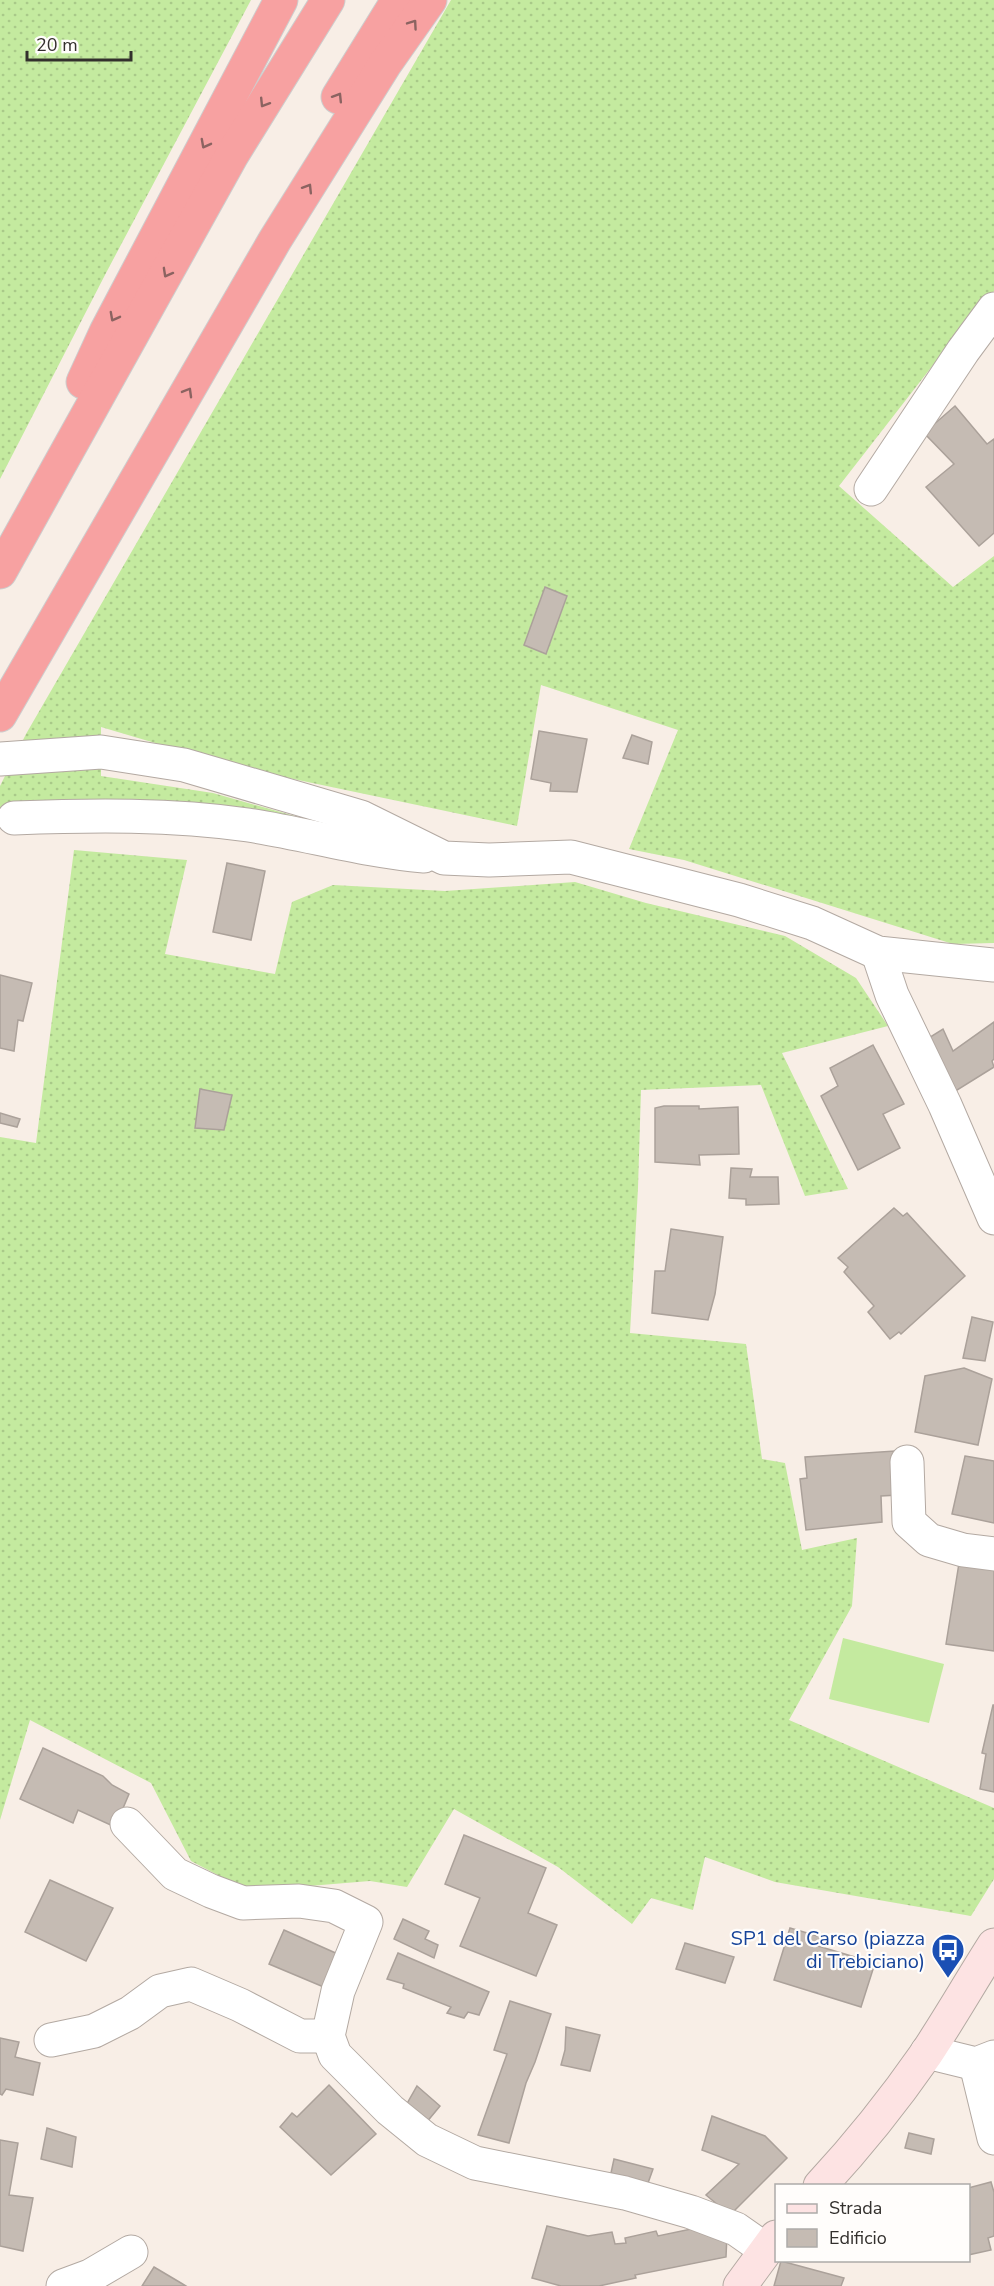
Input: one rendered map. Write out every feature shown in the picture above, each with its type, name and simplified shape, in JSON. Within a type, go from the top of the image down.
[{"type":"highway","points":[[0,562],[106,332],[281,0]]},
{"type":"highway","points":[[0,572],[232,155],[328,0]]},
{"type":"highway","points":[[0,697],[49,599],[173,375],[304,151],[398,0]]},
{"type":"highway","points":[[0,715],[275,240],[385,64],[430,0]]},
{"type":"main road","points":[[822,2184],[848,2156],[894,2099],[927,2052],[994,1945]]},
{"type":"main road","points":[[740,2286],[771,2243]]},
{"type":"street","points":[[871,489],[963,351],[994,309]]},
{"type":"street","points":[[0,759],[102,752],[184,765],[362,817],[444,858]]},
{"type":"street","points":[[14,818],[100,816],[172,818],[249,825],[386,853],[489,860],[571,857],[739,900],[812,923],[878,953],[994,965]]},
{"type":"street","points":[[878,953],[892,995],[945,1105],[994,1218]]},
{"type":"street","points":[[907,1462],[909,1522],[929,1540],[963,1550],[994,1554]]},
{"type":"street","points":[[127,1824],[175,1874],[211,1891],[243,1903],[299,1901],[334,1906],[366,1922],[338,1991],[328,2036],[335,2055],[390,2110],[427,2140],[475,2163],[625,2193],[691,2212],[771,2243]]},
{"type":"street","points":[[51,2040],[94,2031],[129,2013],[159,1991],[191,1984],[240,2005],[300,2036],[328,2036]]},
{"type":"street","points":[[927,2052],[985,2060],[994,2138]]},
{"type":"street","points":[[63,2286],[90,2276],[131,2252]]},
{"type":"green space","points":[[0,0],[251,0],[0,479]]},
{"type":"green space","points":[[451,0],[994,0],[994,291],[961,329],[839,486],[953,587],[994,556],[994,943],[953,944],[684,860],[629,849],[678,730],[541,685],[517,826],[236,767],[101,727],[101,776],[213,793],[376,839],[224,811],[82,800],[20,803],[0,818],[0,786],[26,734]]},
{"type":"green space","points":[[74,850],[187,860],[165,954],[275,974],[292,902],[333,885],[445,891],[575,882],[646,903],[785,936],[856,978],[888,1026],[782,1053],[848,1189],[805,1196],[761,1085],[641,1090],[630,1333],[746,1344],[762,1459],[785,1463],[802,1550],[857,1538],[852,1606],[789,1720],[994,1808],[994,1879],[971,1916],[775,1882],[705,1857],[693,1910],[651,1898],[632,1924],[558,1867],[454,1809],[407,1887],[370,1881],[248,1891],[191,1861],[151,1783],[30,1720],[0,1820],[0,1137],[36,1143]]},
{"type":"green space","points":[[843,1638],[944,1664],[929,1723],[829,1699]]},
{"type":"building","points":[[955,406],[987,444],[994,439],[994,533],[979,546],[926,487],[954,464],[924,433]]},
{"type":"building","points":[[545,587],[567,596],[546,654],[524,645]]},
{"type":"building","points":[[539,731],[587,739],[577,792],[550,791],[551,783],[531,779]]},
{"type":"building","points":[[632,735],[652,742],[648,764],[623,758]]},
{"type":"building","points":[[227,863],[265,871],[251,940],[213,932]]},
{"type":"building","points":[[0,975],[32,983],[23,1021],[18,1020],[14,1051],[0,1048]]},
{"type":"building","points":[[994,1022],[994,1059],[992,1061],[994,1067],[954,1092],[927,1039],[943,1029],[953,1051]]},
{"type":"building","points":[[873,1045],[904,1104],[883,1114],[900,1148],[858,1170],[821,1096],[838,1086],[830,1068]]},
{"type":"building","points":[[200,1089],[232,1095],[224,1130],[195,1128]]},
{"type":"building","points":[[699,1106],[699,1109],[738,1107],[739,1154],[699,1155],[700,1165],[655,1162],[655,1108]]},
{"type":"building","points":[[0,1113],[20,1119],[17,1127],[0,1123]]},
{"type":"building","points":[[731,1168],[752,1169],[750,1177],[778,1177],[779,1204],[746,1205],[746,1199],[729,1198]]},
{"type":"building","points":[[894,1208],[903,1216],[907,1213],[965,1276],[901,1334],[899,1332],[890,1339],[868,1312],[874,1306],[844,1272],[848,1267],[838,1258]]},
{"type":"building","points":[[671,1229],[723,1237],[715,1294],[708,1320],[652,1313],[655,1271],[665,1271]]},
{"type":"building","points":[[972,1317],[993,1322],[985,1361],[963,1358]]},
{"type":"building","points":[[964,1368],[992,1379],[978,1445],[915,1432],[925,1376]]},
{"type":"building","points":[[895,1451],[898,1495],[881,1496],[882,1522],[806,1530],[800,1479],[807,1478],[805,1457]]},
{"type":"building","points":[[965,1456],[994,1461],[994,1523],[952,1514]]},
{"type":"building","points":[[960,1557],[994,1563],[994,1651],[946,1644]]},
{"type":"building","points":[[993,1705],[994,1792],[980,1789],[986,1754],[982,1753]]},
{"type":"building","points":[[43,1748],[103,1776],[112,1785],[129,1794],[115,1827],[78,1810],[73,1823],[20,1799]]},
{"type":"building","points":[[464,1835],[546,1868],[528,1913],[557,1925],[536,1976],[460,1946],[480,1898],[445,1884]]},
{"type":"building","points":[[50,1880],[113,1908],[86,1961],[25,1932]]},
{"type":"building","points":[[403,1919],[429,1931],[425,1939],[438,1945],[434,1958],[394,1939]]},
{"type":"building","points":[[790,1928],[821,1937],[818,1946],[875,1963],[861,2007],[774,1980]]},
{"type":"building","points":[[284,1930],[340,1955],[326,1988],[269,1964]]},
{"type":"building","points":[[685,1943],[734,1957],[725,1983],[676,1969]]},
{"type":"building","points":[[398,1953],[489,1992],[479,2015],[468,2012],[464,2018],[447,2013],[451,2007],[403,1988],[404,1984],[387,1979]]},
{"type":"building","points":[[510,2001],[551,2014],[526,2083],[509,2143],[478,2135],[507,2054],[494,2050]]},
{"type":"building","points":[[566,2027],[600,2035],[590,2071],[561,2065],[565,2050]]},
{"type":"building","points":[[0,2038],[19,2042],[15,2057],[40,2063],[33,2095],[6,2089],[2,2095],[0,2094]]},
{"type":"building","points":[[329,2085],[376,2134],[331,2175],[280,2127],[292,2113],[297,2117]]},
{"type":"building","points":[[417,2086],[440,2106],[426,2123],[405,2107]]},
{"type":"building","points":[[712,2116],[765,2136],[787,2158],[730,2215],[706,2195],[739,2164],[702,2150]]},
{"type":"building","points":[[47,2128],[76,2137],[72,2167],[41,2159]]},
{"type":"building","points":[[909,2133],[934,2139],[931,2154],[905,2148]]},
{"type":"building","points":[[0,2140],[18,2143],[9,2195],[33,2198],[23,2251],[0,2246]]},
{"type":"building","points":[[614,2159],[653,2169],[648,2183],[611,2173]]},
{"type":"building","points":[[991,2182],[994,2192],[994,2236],[988,2238],[991,2250],[970,2255],[970,2187]]},
{"type":"building","points":[[547,2226],[588,2236],[612,2232],[615,2244],[626,2243],[625,2238],[656,2231],[658,2236],[696,2228],[727,2234],[726,2257],[635,2275],[636,2278],[599,2286],[561,2286],[532,2278]]},
{"type":"building","points":[[781,2262],[844,2278],[841,2286],[774,2286]]},
{"type":"building","points":[[154,2267],[181,2283],[186,2286],[142,2286]]},
{"type":"place","name":"SP1 del Carso (piazza di Trebiciano)","points":[[948,1979]]}]
